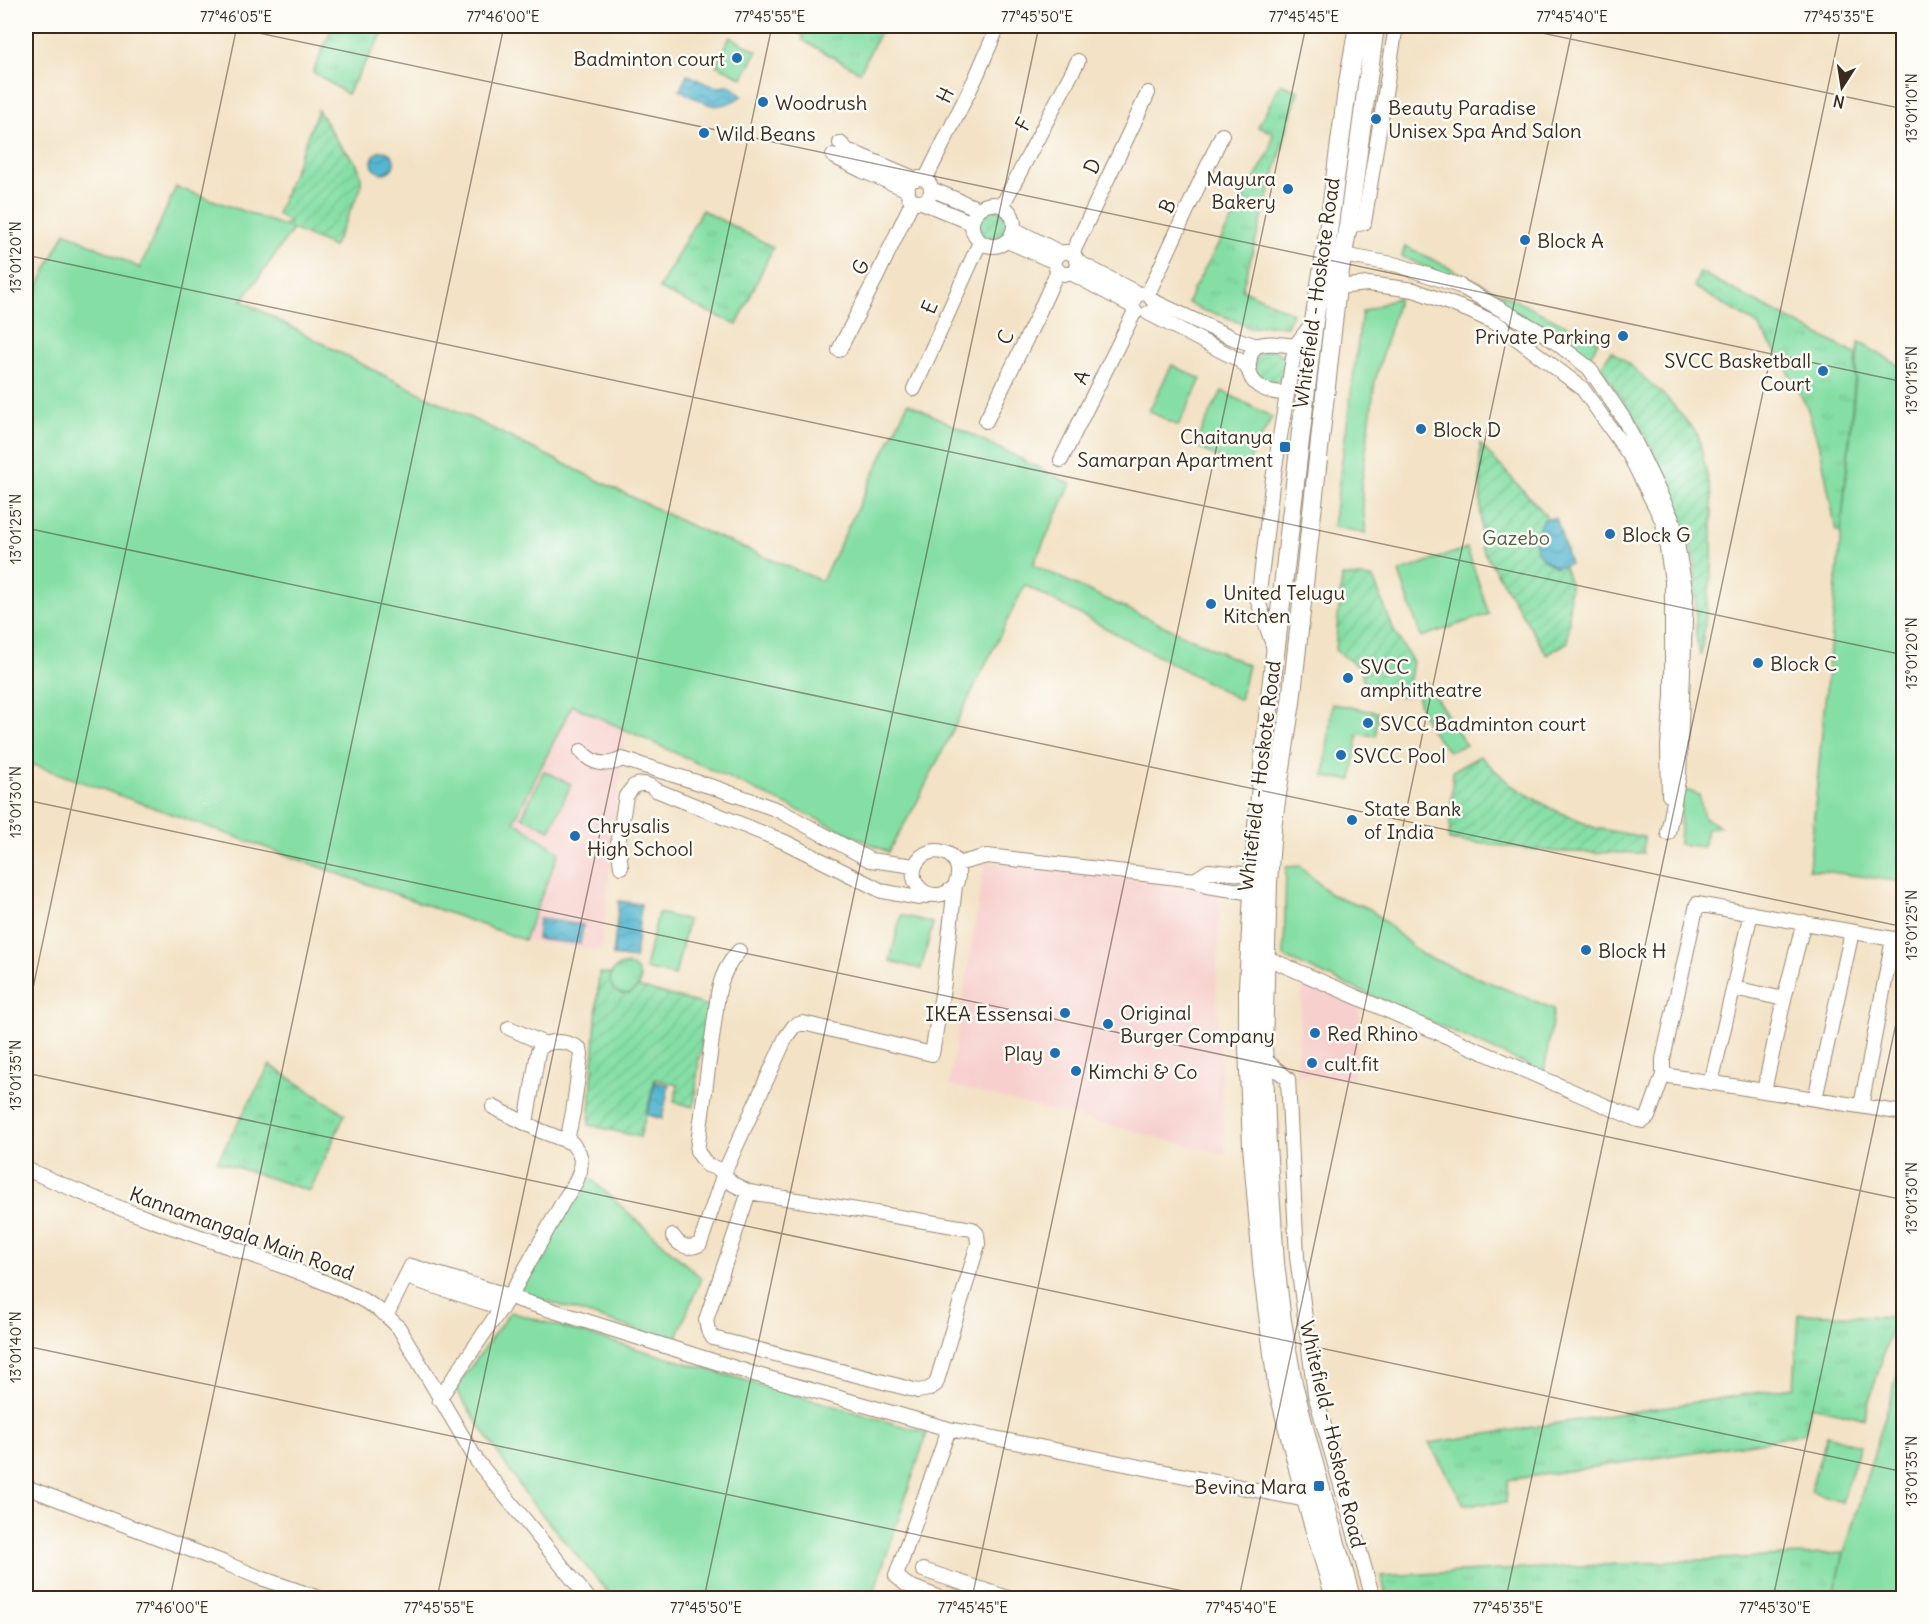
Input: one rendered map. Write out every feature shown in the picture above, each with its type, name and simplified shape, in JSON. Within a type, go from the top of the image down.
[{"type":"main road","name":"Whitefield - Hoskote Road","points":[[1351,1599],[1318,1486],[1293,1383],[1282,1321],[1275,1263],[1267,1145],[1253,884],[1270,697],[1314,321],[1358,26]]},
{"type":"main road","name":"Whitefield - Hoskote Road","points":[[1335,1599],[1306,1500],[1277,1385],[1263,1275],[1252,1146],[1248,1046],[1272,828],[1291,702],[1337,287],[1348,226],[1365,86],[1375,26]]},
{"type":"main road","points":[[1270,697],[1291,702]]},
{"type":"street","name":"H","points":[[919,190],[976,77],[998,26]]},
{"type":"street","points":[[1348,226],[1364,223],[1396,26]]},
{"type":"street","name":"F","points":[[1002,206],[1078,61]]},
{"type":"street","name":"D","points":[[1066,262],[1148,93]]},
{"type":"street","name":"B","points":[[1143,303],[1222,135]]},
{"type":"street","points":[[836,150],[863,171],[979,209]]},
{"type":"street","points":[[919,190],[972,222]]},
{"type":"street","name":"G","points":[[839,350],[919,190]]},
{"type":"street","points":[[990,204],[1002,206],[1012,216],[1010,235],[1001,245],[986,245],[980,242],[973,233],[972,222],[979,209],[990,204]]},
{"type":"street","points":[[1010,235],[1143,303],[1239,360],[1245,365],[1251,380],[1258,387],[1287,393]]},
{"type":"street","name":"E","points":[[914,388],[980,242]]},
{"type":"street","points":[[1337,287],[1368,284],[1414,290],[1470,311],[1499,325],[1582,388],[1630,456],[1663,522],[1672,581],[1672,696],[1668,746],[1668,833],[1679,775],[1686,594],[1673,521],[1624,419],[1589,368],[1546,335],[1460,286],[1398,265],[1343,255]]},
{"type":"street","name":"C","points":[[986,420],[1066,262]]},
{"type":"street","points":[[1143,303],[1257,346],[1266,344],[1295,346]]},
{"type":"street","name":"A","points":[[1061,460],[1143,303]]},
{"type":"street","points":[[1276,653],[1258,601],[1272,485],[1295,346],[1314,321]]},
{"type":"street","points":[[1248,371],[1252,351],[1257,346]]},
{"type":"street","points":[[581,751],[595,762],[609,764],[622,759],[720,789],[778,810],[870,860],[915,866]]},
{"type":"street","points":[[621,867],[618,844],[626,796],[634,786],[643,783],[785,842],[878,889],[918,898],[943,895],[955,886]]},
{"type":"street","points":[[673,1236],[684,1246],[693,1247],[700,1244],[724,1173],[786,1037],[794,1026],[803,1023],[932,1054],[944,982],[955,886],[958,879],[957,864],[939,851],[924,855],[915,866],[915,880],[929,895]]},
{"type":"street","points":[[957,864],[987,856],[1196,880],[1207,886],[1253,884]]},
{"type":"street","points":[[878,889],[884,862]]},
{"type":"street","points":[[1258,956],[1638,1120],[1643,1120],[1648,1118],[1663,1075],[1663,1059],[1697,904],[1898,938],[1861,1106]]},
{"type":"street","points":[[1711,1083],[1751,913]]},
{"type":"street","points":[[1764,1091],[1804,922]]},
{"type":"street","points":[[1815,1099],[1852,932]]},
{"type":"street","points":[[739,951],[729,962],[719,986],[697,1151],[707,1165],[724,1173],[733,1184],[749,1192],[972,1229],[977,1234],[978,1244],[936,1384],[918,1392],[713,1338],[706,1320],[749,1192]]},
{"type":"street","points":[[1734,988],[1784,999]]},
{"type":"street","points":[[510,1028],[545,1044]]},
{"type":"street","points":[[526,1123],[538,1052],[545,1044],[552,1042],[575,1046],[580,1050],[567,1141]]},
{"type":"street","points":[[1263,1058],[1288,1079],[1298,1262],[1315,1394],[1373,1599]]},
{"type":"street","points":[[1663,1075],[1904,1113]]},
{"type":"street","points":[[440,1399],[508,1298],[579,1177],[579,1153],[572,1143],[493,1107]]},
{"type":"street","name":"Kannamangala Main Road","points":[[26,1169],[124,1210],[286,1267],[366,1301],[387,1314],[399,1328],[477,1461],[588,1599]]},
{"type":"street","points":[[1275,1263],[1298,1262]]},
{"type":"street","points":[[387,1314],[410,1267],[413,1266],[508,1298],[754,1374],[949,1429],[1306,1500]]},
{"type":"street","points":[[940,1599],[908,1585],[896,1576],[949,1429]]},
{"type":"street","points":[[26,1487],[319,1599]]},
{"type":"street","points":[[923,1570],[1008,1599]]},
{"type":"shaded area","name":"Chrysalis High School","points":[[572,705],[626,729],[601,951],[522,940],[514,821]]},
{"type":"shaded area","points":[[985,861],[1220,891],[1216,994],[1226,1155],[949,1085]]},
{"type":"shaded area","points":[[1303,981],[1361,1006],[1353,1081],[1296,1074]]},
{"type":"green space","points":[[333,26],[387,26],[347,94],[313,72]]},
{"type":"green space","points":[[791,26],[883,26],[860,72],[802,40],[804,36],[790,28]]},
{"type":"green space","name":"Badminton court","points":[[730,37],[757,51],[743,78],[716,65]]},
{"type":"green space","points":[[1280,84],[1298,91],[1242,289],[1292,313],[1287,326],[1267,325],[1250,328],[1188,303],[1270,151],[1273,132],[1258,127]]},
{"type":"green space","points":[[318,110],[336,139],[354,161],[361,179],[361,188],[333,247],[283,225],[290,223],[277,214]]},
{"type":"green space","points":[[176,187],[293,229],[242,301],[367,367],[687,524],[822,581],[908,403],[1071,484],[1033,565],[1248,665],[1240,700],[1025,585],[915,806],[888,852],[572,705],[514,821],[559,852],[524,940],[26,762],[26,311],[65,232],[140,268]]},
{"type":"green space","points":[[993,209],[1004,213],[1008,224],[1004,235],[993,239],[982,235],[978,224],[982,213]]},
{"type":"green space","points":[[702,210],[773,247],[737,325],[659,289]]},
{"type":"green space","points":[[1405,246],[1598,341],[1587,363],[1484,295],[1402,256]]},
{"type":"green space","points":[[1700,272],[1857,355],[1841,531],[1836,531],[1821,452],[1807,407],[1784,364],[1757,324],[1694,287]]},
{"type":"green space","points":[[1399,297],[1375,381],[1361,488],[1366,533],[1333,527],[1362,312]]},
{"type":"green space","points":[[1859,342],[1903,368],[1903,882],[1809,869]]},
{"type":"green space","points":[[1270,350],[1282,355],[1287,367],[1282,379],[1270,384],[1258,379],[1253,367],[1258,355]]},
{"type":"green space","points":[[1611,351],[1668,399],[1698,435],[1712,496],[1712,567],[1701,656],[1696,637],[1695,562],[1674,493],[1637,422],[1601,368]]},
{"type":"green space","points":[[1172,365],[1201,379],[1178,426],[1149,411]]},
{"type":"green space","points":[[1222,391],[1272,417],[1244,471],[1194,445]]},
{"type":"green space","name":"Gazebo","points":[[1480,444],[1545,514],[1570,583],[1568,642],[1547,655],[1481,547]]},
{"type":"green space","points":[[1467,548],[1489,614],[1421,637],[1399,572]]},
{"type":"green space","points":[[1342,576],[1373,578],[1394,631],[1413,662],[1407,696],[1366,694],[1361,669],[1335,650]]},
{"type":"green space","points":[[1426,682],[1466,745],[1449,751],[1431,730],[1420,707],[1416,688]]},
{"type":"green space","name":"SVCC Pool","points":[[1332,704],[1377,712],[1376,736],[1358,734],[1352,780],[1324,777]]},
{"type":"green space","points":[[1480,756],[1511,785],[1550,808],[1595,828],[1644,837],[1643,853],[1557,852],[1449,840],[1453,771]]},
{"type":"green space","points":[[544,771],[571,784],[550,830],[522,817]]},
{"type":"green space","points":[[1689,791],[1699,795],[1704,818],[1720,826],[1707,829],[1703,847],[1679,844],[1682,792]]},
{"type":"green space","points":[[1300,866],[1330,894],[1370,909],[1421,954],[1554,1009],[1544,1072],[1284,957],[1286,867]]},
{"type":"green space","points":[[658,913],[688,920],[675,976],[645,969]]},
{"type":"green space","points":[[901,915],[933,923],[921,969],[890,961]]},
{"type":"green space","points":[[625,965],[635,970],[640,980],[635,990],[625,995],[615,990],[610,980],[615,970]]},
{"type":"green space","points":[[599,973],[611,974],[612,987],[621,994],[630,994],[638,987],[709,1006],[699,1058],[694,1107],[674,1102],[678,1085],[655,1079],[640,1137],[589,1125]]},
{"type":"green space","points":[[270,1065],[345,1114],[310,1191],[217,1161]]},
{"type":"green space","points":[[582,1171],[701,1278],[675,1342],[519,1292]]},
{"type":"green space","points":[[510,1312],[927,1433],[872,1598],[613,1598],[528,1498],[455,1389]]},
{"type":"green space","points":[[1799,1314],[1895,1317],[1864,1418],[1811,1406],[1805,1433],[1773,1440],[1508,1480],[1506,1503],[1464,1504],[1429,1443],[1794,1387]]},
{"type":"green space","points":[[1903,1357],[1903,1598],[1833,1598],[1844,1553]]},
{"type":"green space","points":[[1827,1435],[1860,1446],[1842,1502],[1810,1492]]},
{"type":"green space","points":[[1844,1553],[1833,1598],[1387,1598],[1381,1576]]},
{"type":"water","points":[[687,74],[713,86],[730,85],[742,96],[725,104],[710,105],[680,90]]},
{"type":"water","points":[[383,151],[391,154],[394,162],[391,170],[383,173],[375,170],[372,162],[375,154]]},
{"type":"water","points":[[1556,518],[1570,564],[1556,567],[1541,557],[1535,541],[1544,519]]},
{"type":"water","points":[[619,901],[641,904],[635,959],[613,956]]},
{"type":"water","points":[[539,919],[583,925],[580,944],[537,939]]},
{"type":"water","points":[[655,1082],[669,1085],[662,1119],[647,1115]]},
{"type":"place","name":"Badminton court","points":[[737,58]]},
{"type":"place","name":"Woodrush","points":[[763,102]]},
{"type":"place","name":"Beauty Paradise Unisex Spa And Salon","points":[[1376,119]]},
{"type":"place","name":"Wild Beans","points":[[704,133]]},
{"type":"place","name":"Mayura Bakery","points":[[1288,189]]},
{"type":"place","name":"Block A","points":[[1525,240]]},
{"type":"place","name":"Private Parking","points":[[1623,336]]},
{"type":"place","name":"SVCC Basketball Court","points":[[1823,371]]},
{"type":"place","name":"Block D","points":[[1421,429]]},
{"type":"place","name":"Chaitanya Samarpan Apartment","points":[[1285,447]]},
{"type":"place","name":"Block G","points":[[1610,534]]},
{"type":"place","name":"United Telugu Kitchen","points":[[1211,604]]},
{"type":"place","name":"Block C","points":[[1758,663]]},
{"type":"place","name":"SVCC amphitheatre","points":[[1348,678]]},
{"type":"place","name":"SVCC Badminton court","points":[[1368,723]]},
{"type":"place","name":"SVCC Pool","points":[[1341,755]]},
{"type":"place","name":"State Bank of India","points":[[1352,820]]},
{"type":"place","name":"Chrysalis High School","points":[[575,836]]},
{"type":"place","name":"Block H","points":[[1586,950]]},
{"type":"place","name":"IKEA Essensai","points":[[1065,1013]]},
{"type":"place","name":"Original Burger Company","points":[[1108,1024]]},
{"type":"place","name":"Red Rhino","points":[[1315,1033]]},
{"type":"place","name":"Play","points":[[1055,1053]]},
{"type":"place","name":"cult.fit","points":[[1312,1063]]},
{"type":"place","name":"Kimchi & Co","points":[[1076,1071]]},
{"type":"place","name":"Bevina Mara","points":[[1319,1486]]}]
